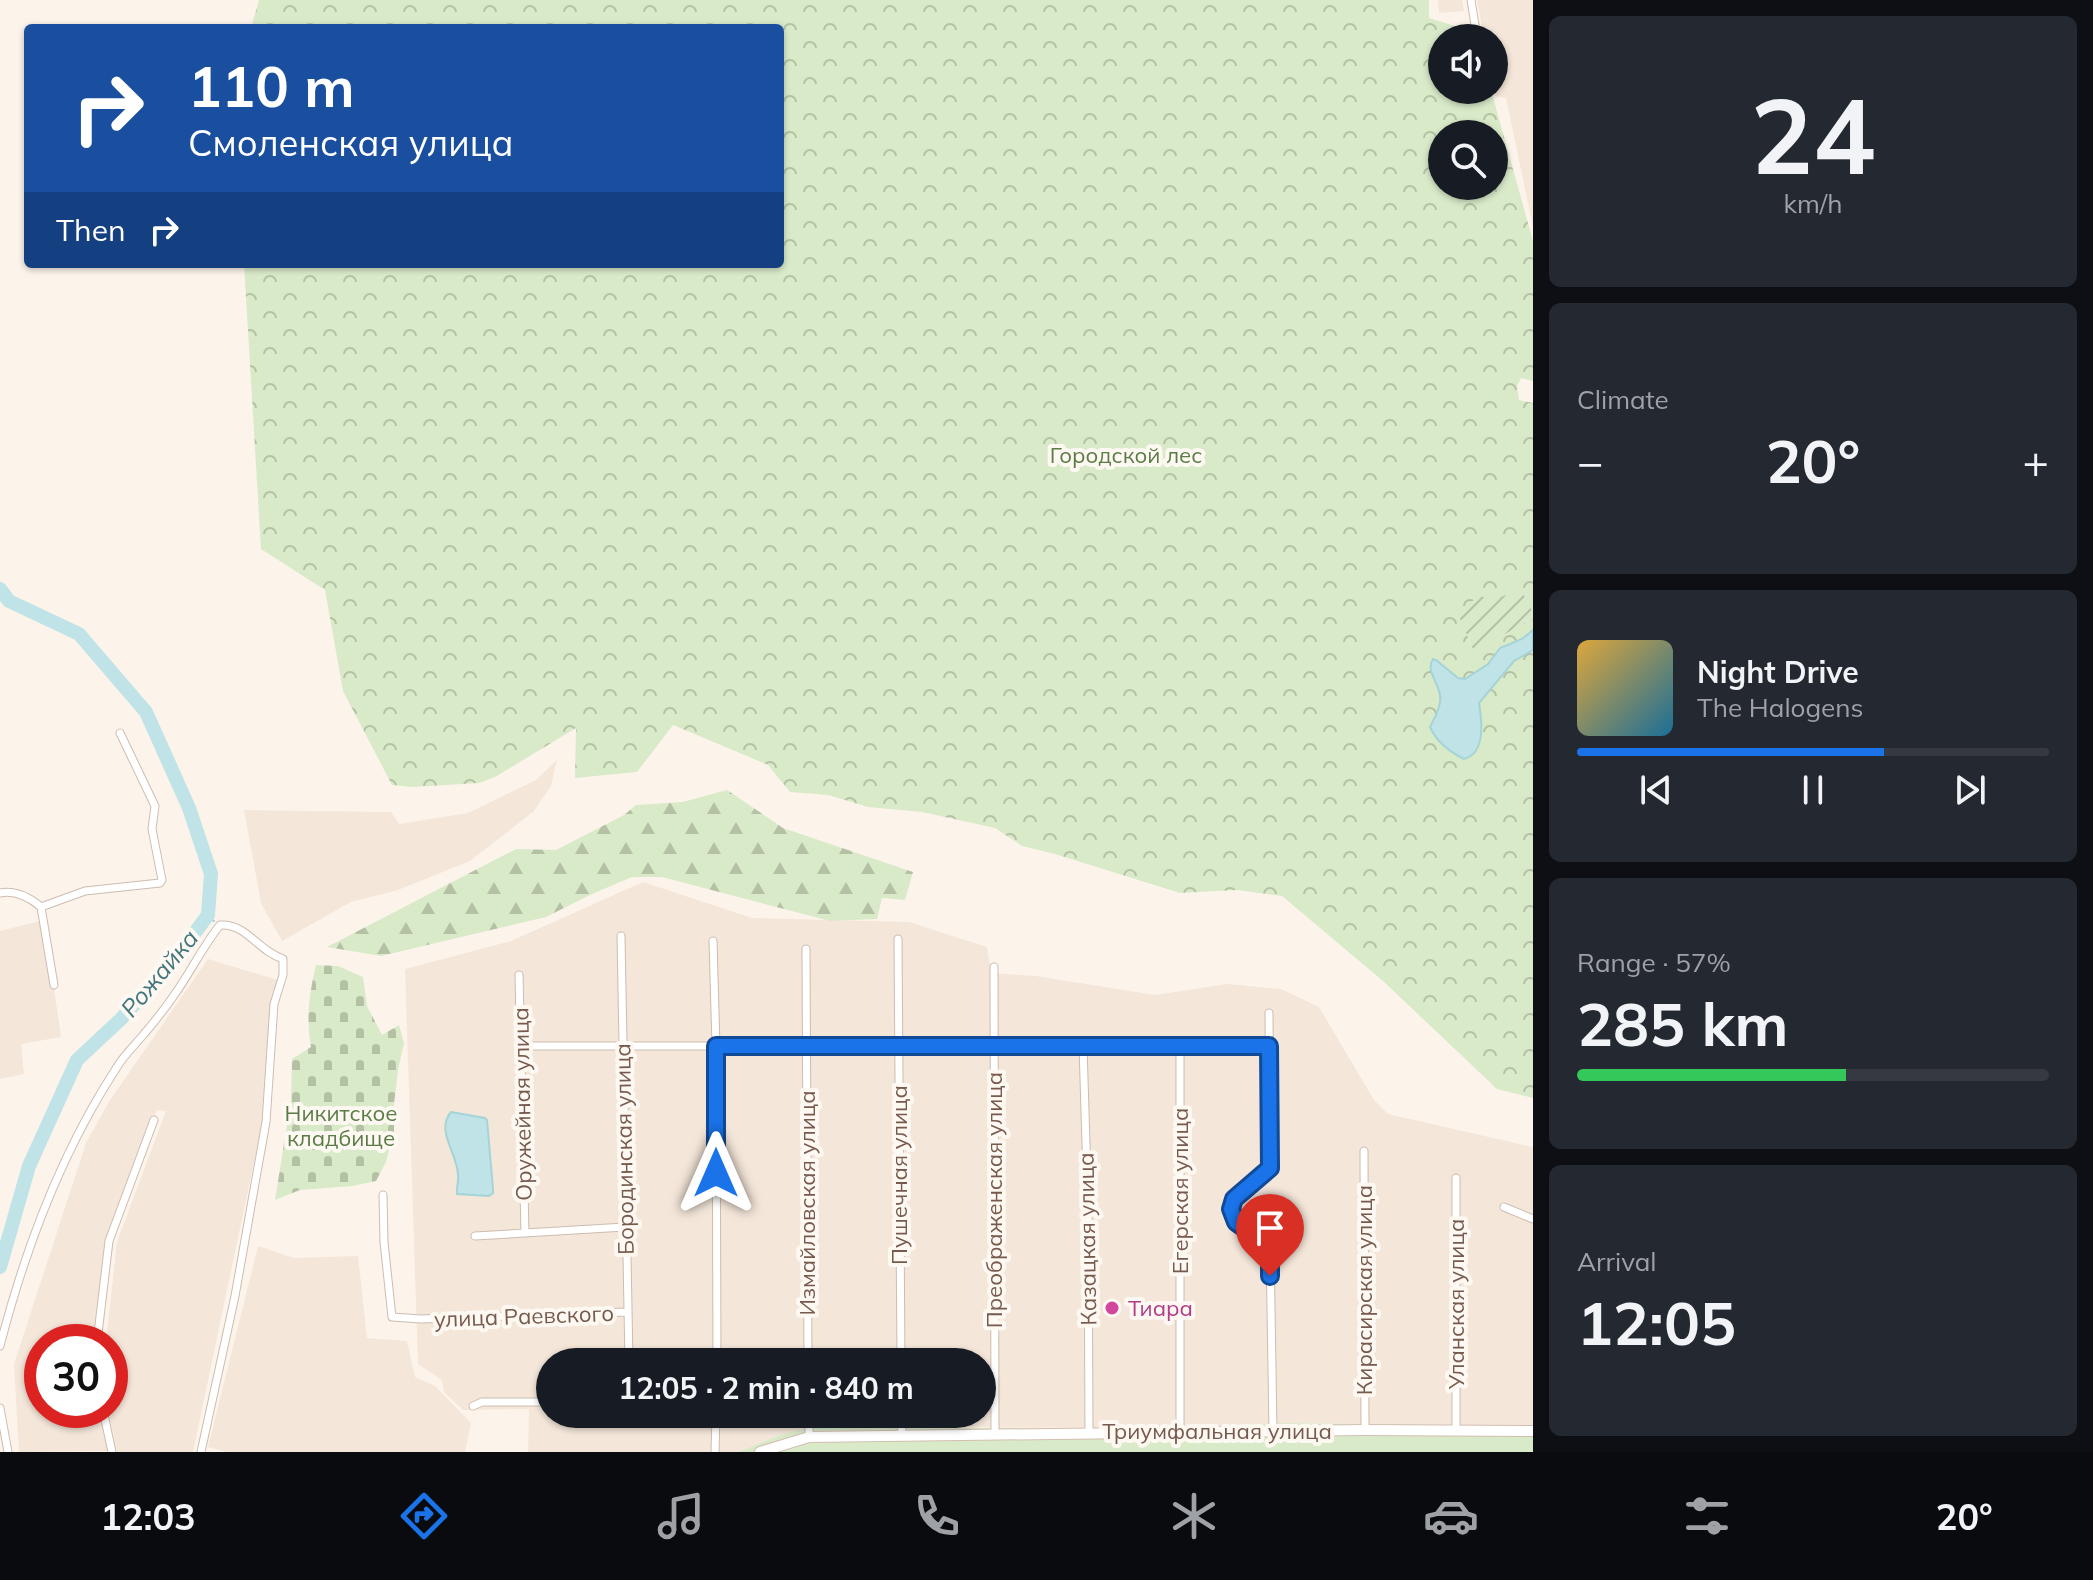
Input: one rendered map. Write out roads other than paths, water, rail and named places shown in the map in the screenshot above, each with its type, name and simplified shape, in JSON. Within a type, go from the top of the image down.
[{"type":"street","points":[[1471,0],[1475,24]]},
{"type":"street","points":[[41,907],[85,891],[160,883],[162,880],[152,829],[155,806],[120,733]]},
{"type":"street","points":[[0,893],[9,891],[29,897],[41,907],[54,985]]},
{"type":"street","points":[[0,1346],[29,1253],[64,1162],[118,1065],[177,991],[220,925],[231,924],[271,955],[283,959],[283,975],[274,1004],[266,1122],[235,1296],[201,1452]]},
{"type":"street","name":"Бородинская улица","points":[[621,936],[628,1348]]},
{"type":"street","name":"Пушечная улица","points":[[898,939],[901,1348]]},
{"type":"street","points":[[713,941],[717,1348]]},
{"type":"street","name":"Измайловская улица","points":[[806,949],[808,1348]]},
{"type":"street","name":"Преображенская улица","points":[[994,967],[995,1434]]},
{"type":"street","name":"Оружейная улица","points":[[519,975],[525,1233]]},
{"type":"street","points":[[1269,1013],[1270,1168],[1234,1199],[1231,1209],[1236,1222],[1270,1246],[1273,1431]]},
{"type":"street","points":[[520,1046],[1269,1046]]},
{"type":"street","name":"Казацкая улица","points":[[1083,1046],[1088,1209],[1089,1432]]},
{"type":"street","name":"Егерская улица","points":[[1180,1046],[1180,1432]]},
{"type":"street","points":[[99,1324],[109,1241],[154,1120]]},
{"type":"street","name":"Кирасирская улица","points":[[1364,1151],[1365,1430]]},
{"type":"street","name":"Уланская улица","points":[[1456,1178],[1456,1430]]},
{"type":"street","name":"улица Раевского","points":[[383,1195],[384,1242],[392,1317],[421,1319],[626,1312]]},
{"type":"street","points":[[1504,1207],[1533,1219]]},
{"type":"street","points":[[475,1236],[625,1227]]},
{"type":"street","points":[[473,1406],[482,1402],[536,1402]]},
{"type":"street","points":[[0,1408],[8,1452]]},
{"type":"street","points":[[107,1428],[112,1452]]},
{"type":"street","points":[[715,1452],[716,1428]]},
{"type":"street","points":[[809,1428],[809,1437]]},
{"type":"street","points":[[902,1428],[902,1435]]},
{"type":"street","name":"Триумфальная улица","points":[[760,1452],[809,1437],[1089,1432],[1533,1431]]},
{"type":"water","points":[[1533,630],[1533,650],[1514,661],[1479,703],[1481,736],[1476,750],[1464,759],[1440,742],[1430,727],[1440,702],[1431,669],[1433,659],[1458,678],[1465,679],[1488,664],[1500,648],[1522,639]]},
{"type":"water","points":[[451,1112],[487,1120],[493,1189],[489,1196],[457,1194],[457,1167],[445,1127]]},
{"type":"waterway","name":"Рожайка","points":[[0,589],[9,601],[79,634],[146,712],[189,808],[211,874],[208,915],[176,958],[121,1019],[77,1060],[29,1166],[0,1267]]},
{"type":"waterway","name":"Рожайка","points":[[208,915],[214,921]]},
{"type":"place","name":"Тиара","points":[[1112,1308]]},
{"type":"park label","name":"Городской лес","points":[[1126,455]]},
{"type":"park label","name":"Никитское кладбище","points":[[341,1126]]}]
